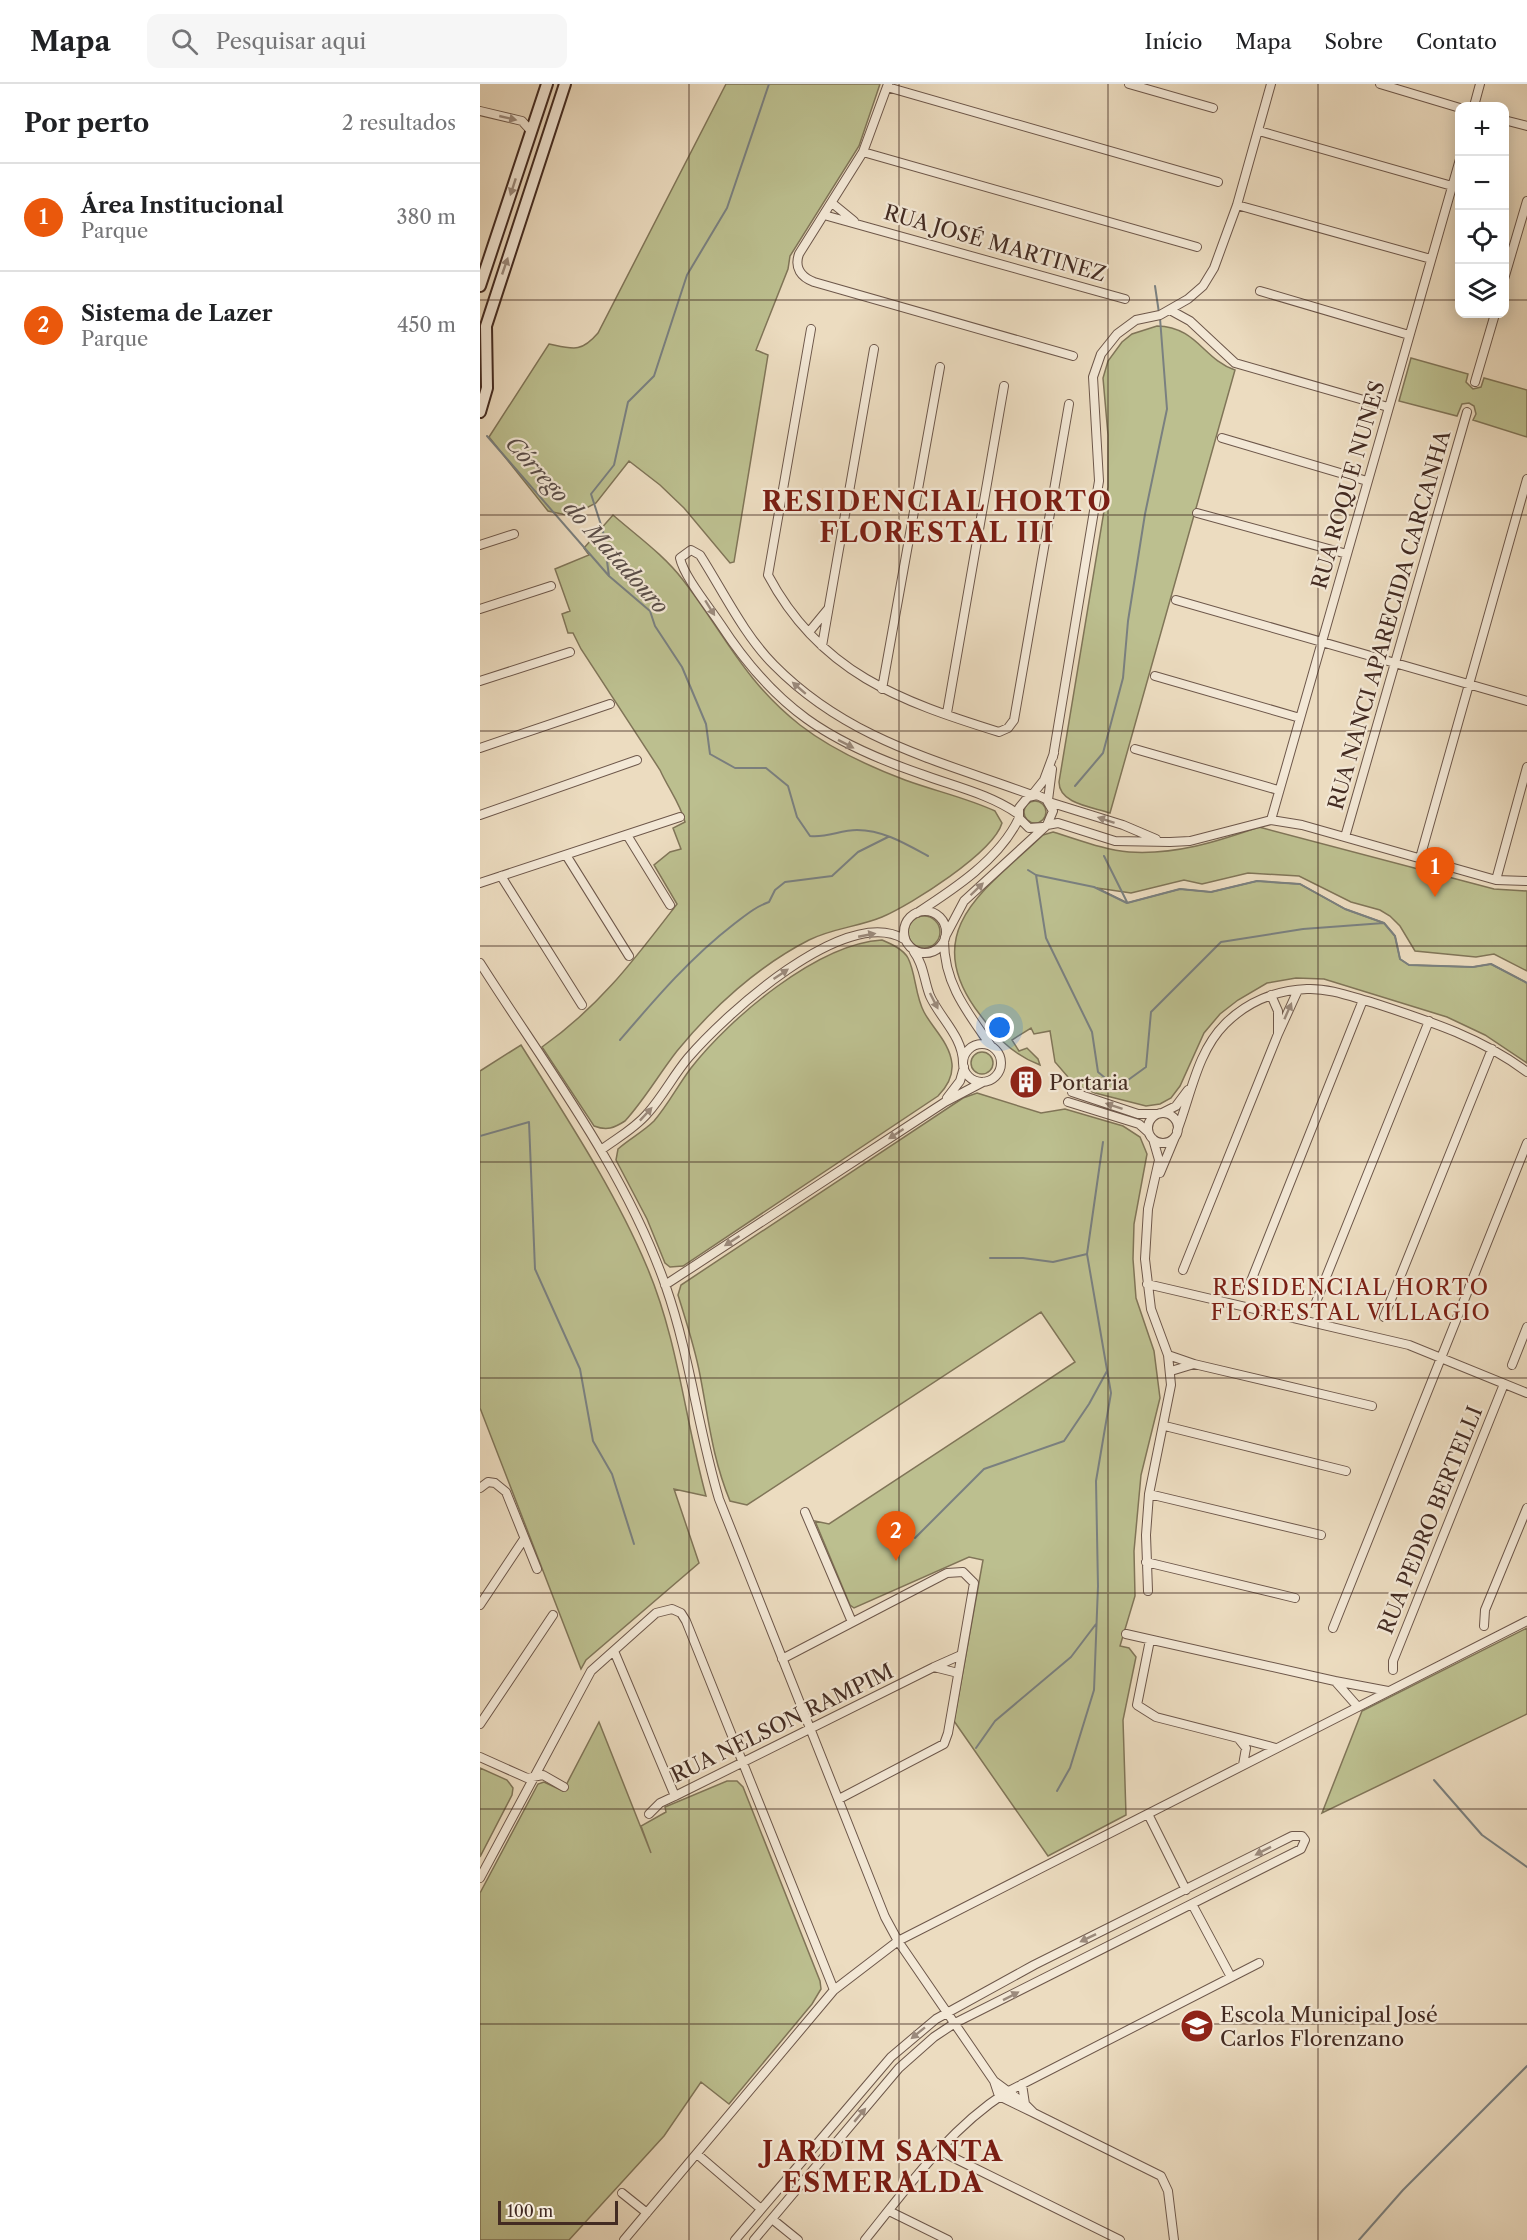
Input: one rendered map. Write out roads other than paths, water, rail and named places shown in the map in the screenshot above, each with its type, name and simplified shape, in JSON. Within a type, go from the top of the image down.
[{"type":"main road","points":[[480,286],[547,84]]},
{"type":"main road","points":[[480,412],[487,388],[486,326],[565,84]]},
{"type":"street","points":[[1129,84],[1213,108]]},
{"type":"street","points":[[911,948],[922,954],[931,953],[945,939],[964,901],[1045,826],[1053,811],[1049,801],[1054,753],[1099,481],[1093,377],[1101,354],[1117,334],[1136,320],[1170,310],[1203,286],[1219,260],[1259,131],[1271,84]]},
{"type":"street","points":[[1380,84],[1455,106]]},
{"type":"street","points":[[1475,102],[1480,84]]},
{"type":"street","points":[[1072,356],[808,280],[799,271],[797,260],[863,152],[887,86],[1218,182]]},
{"type":"street","points":[[480,111],[522,121],[531,131]]},
{"type":"street","points":[[1509,121],[1527,126]]},
{"type":"street","points":[[1259,131],[1452,186]]},
{"type":"street","points":[[863,152],[1197,248]]},
{"type":"street","name":"RUA ROQUE NUNES","points":[[1271,820],[1455,176]]},
{"type":"street","points":[[1508,264],[1527,201]]},
{"type":"street","name":"RUA JOSÉ MARTINEZ","points":[[832,203],[855,222]]},
{"type":"street","points":[[1237,205],[1431,259]]},
{"type":"street","name":"RUA JOSÉ MARTINEZ","points":[[824,215],[1125,299]]},
{"type":"street","points":[[1260,291],[1409,335]]},
{"type":"street","points":[[1170,310],[1190,321],[1235,363],[1388,407]]},
{"type":"street","points":[[1475,382],[1494,318]]},
{"type":"street","points":[[811,329],[768,575],[809,632],[851,671],[901,699],[999,732],[1008,728],[1014,720],[1069,404]]},
{"type":"street","points":[[822,646],[874,349]]},
{"type":"street","points":[[882,689],[940,367]]},
{"type":"street","points":[[946,713],[1004,386]]},
{"type":"street","name":"RUA NANCI APARECIDA CARCANHA","points":[[1345,837],[1467,412]]},
{"type":"street","points":[[1222,438],[1367,481]]},
{"type":"street","points":[[1420,858],[1527,480]]},
{"type":"street","points":[[1197,513],[1347,554]]},
{"type":"street","points":[[480,545],[514,534]]},
{"type":"street","points":[[1160,841],[1123,825],[1032,795],[884,740],[854,727],[825,710],[772,664],[700,555],[691,550],[682,556],[681,562],[733,644],[768,687],[799,715],[820,731],[880,760],[999,801],[1019,816],[1029,828],[1058,823],[1115,841],[1160,841],[1190,841],[1271,820],[1302,825],[1496,880],[1527,881]]},
{"type":"street","points":[[480,609],[551,586]]},
{"type":"street","points":[[1176,600],[1527,700]]},
{"type":"street","points":[[809,632],[831,605]]},
{"type":"street","points":[[480,681],[570,652]]},
{"type":"street","points":[[1155,676],[1300,718]]},
{"type":"street","points":[[480,748],[610,704]]},
{"type":"street","points":[[1135,749],[1278,790]]},
{"type":"street","points":[[1021,803],[1032,795],[1044,780],[1054,753]]},
{"type":"street","points":[[480,815],[637,760]]},
{"type":"street","points":[[1496,880],[1527,767]]},
{"type":"street","points":[[904,939],[905,924],[952,889],[1002,845],[1019,816],[1020,795],[1014,788]]},
{"type":"street","points":[[480,883],[680,818]]},
{"type":"street","points":[[627,835],[670,905]]},
{"type":"street","points":[[566,855],[629,956]]},
{"type":"street","points":[[501,876],[582,1005]]},
{"type":"street","points":[[665,1285],[945,1102],[993,1078],[1000,1068],[999,1056],[951,983],[944,958],[944,923],[930,912],[917,913]]},
{"type":"street","points":[[601,1150],[646,1115],[678,1071],[736,1008],[778,976],[814,954],[863,935],[879,932],[904,939],[911,948],[922,966],[934,1003],[960,1045],[963,1065],[969,1077],[983,1082]]},
{"type":"street","points":[[480,963],[601,1150],[639,1224],[665,1285],[689,1365],[706,1457],[719,1499],[809,1729],[885,1917],[897,1941],[994,2080],[999,2096],[1161,2176],[1166,2183],[1174,2240]]},
{"type":"street","points":[[1155,1185],[1176,1134],[1204,1054],[1224,1025],[1251,1004],[1271,995],[1298,990],[1324,989],[1364,1000],[1451,1028],[1492,1049],[1527,1072]]},
{"type":"street","points":[[1183,1270],[1298,990]]},
{"type":"street","points":[[1271,995],[1278,1011],[1278,1034]]},
{"type":"street","points":[[1249,1286],[1364,1000]]},
{"type":"street","points":[[1316,1302],[1429,1021]]},
{"type":"street","points":[[945,1102],[960,1081],[966,1052],[974,1046],[991,1046]]},
{"type":"street","points":[[1384,1317],[1492,1049]]},
{"type":"street","points":[[1148,1132],[1149,1123],[1159,1113],[1180,1102],[1196,1076]]},
{"type":"street","points":[[1072,1092],[1138,1114],[1159,1113],[1175,1120],[1176,1134]]},
{"type":"street","points":[[1068,1102],[1139,1124],[1153,1139],[1159,1155],[1146,1224],[1147,1284],[1151,1309],[1168,1355],[1171,1371],[1170,1399],[1149,1494],[1146,1562],[1148,1591]]},
{"type":"street","points":[[1153,1139],[1165,1143],[1176,1134]]},
{"type":"street","points":[[1333,1629],[1527,1143]]},
{"type":"street","points":[[1147,1284],[1409,1345],[1527,1393]]},
{"type":"street","points":[[1512,1365],[1527,1327]]},
{"type":"street","points":[[1168,1355],[1194,1364],[1372,1406]]},
{"type":"street","points":[[1171,1371],[1194,1364]]},
{"type":"street","name":"RUA PEDRO BERTELLI","points":[[1393,1670],[1393,1661],[1504,1384]]},
{"type":"street","points":[[1165,1426],[1346,1471]]},
{"type":"street","points":[[480,1488],[488,1482],[506,1492],[537,1569]]},
{"type":"street","points":[[1149,1494],[1321,1535]]},
{"type":"street","points":[[1484,1626],[1485,1611],[1527,1508]]},
{"type":"street","points":[[805,1512],[852,1622]]},
{"type":"street","points":[[480,1605],[524,1539]]},
{"type":"street","points":[[1146,1562],[1295,1598]]},
{"type":"street","points":[[782,1659],[947,1573],[963,1572],[972,1578],[974,1588],[948,1733],[944,1744],[839,1799]]},
{"type":"street","points":[[480,1878],[591,1671],[656,1613],[668,1608],[681,1613],[686,1621],[834,1990]]},
{"type":"street","points":[[480,1724],[553,1615]]},
{"type":"street","points":[[624,2240],[834,1990],[897,1941],[1527,1621]]},
{"type":"street","points":[[1126,1634],[1388,1692]]},
{"type":"street","points":[[1150,1640],[1137,1705],[1156,1717],[1276,1748]]},
{"type":"street","points":[[614,1651],[675,1796]]},
{"type":"street","name":"RUA NELSON RAMPIM","points":[[649,1814],[660,1803],[961,1654]]},
{"type":"street","points":[[934,1667],[958,1673]]},
{"type":"street","points":[[1335,1681],[1361,1706]]},
{"type":"street","points":[[1352,1685],[1365,1693],[1361,1706]]},
{"type":"street","points":[[1238,1738],[1255,1759]]},
{"type":"street","points":[[1243,1765],[1246,1748]]},
{"type":"street","points":[[480,1757],[527,1778],[543,1775],[564,1787]]},
{"type":"street","points":[[1148,1814],[1186,1890]]},
{"type":"street","points":[[735,2240],[891,2057],[947,2011],[1295,1834],[1302,1836],[1305,1840],[1301,1849],[955,2024],[934,2037],[899,2068],[754,2240]]},
{"type":"street","points":[[1192,1904],[1231,1977]]},
{"type":"street","points":[[865,2240],[969,2119],[999,2096],[1259,1963]]},
{"type":"street","points":[[994,2080],[1009,2090],[1034,2113]]},
{"type":"street","points":[[1022,2084],[1025,2104]]},
{"type":"street","points":[[940,2151],[1120,2240]]},
{"type":"street","points":[[697,2154],[761,2209]]},
{"type":"street","points":[[622,2193],[647,2213]]},
{"type":"street","points":[[889,2211],[948,2240]]},
{"type":"street","points":[[772,2219],[798,2240]]},
{"type":"waterway","points":[[609,576],[603,531],[591,494],[614,465],[628,402],[654,376],[687,275],[727,208],[769,84]]},
{"type":"waterway","points":[[1155,286],[1159,313]]},
{"type":"waterway","points":[[1075,786],[1103,753],[1123,678],[1128,621],[1145,514],[1167,409],[1160,318]]},
{"type":"waterway","name":"Córrego do Matadouro","points":[[487,436],[609,576],[650,611],[655,626],[682,667],[706,724],[710,754],[735,768],[766,768],[788,786],[797,817],[810,836],[851,830],[876,832],[894,838],[928,856]]},
{"type":"waterway","points":[[620,1040],[688,965],[747,914],[769,902],[775,890],[785,882],[832,876],[858,852],[888,837]]},
{"type":"waterway","points":[[1104,856],[1127,902]]},
{"type":"waterway","name":"Córrego do Matadouro","points":[[1028,870],[1036,875],[1094,887],[1127,903],[1180,889],[1211,892],[1257,881],[1300,884],[1345,909],[1384,923],[1395,936],[1400,959],[1409,965],[1473,967],[1491,964],[1527,983]]},
{"type":"waterway","points":[[1036,875],[1046,938],[1092,1032],[1098,1072],[1117,1088],[1146,1067],[1151,1012],[1221,942],[1303,929],[1384,923]]},
{"type":"waterway","points":[[480,1136],[529,1122],[535,1269],[580,1369],[593,1441],[612,1474],[634,1544]]},
{"type":"waterway","points":[[1057,1791],[1070,1768],[1094,1690],[1098,1586],[1096,1481],[1111,1393],[1087,1254],[1103,1142]]},
{"type":"waterway","points":[[990,1258],[1023,1258],[1053,1262],[1087,1254]]},
{"type":"waterway","points":[[915,1538],[984,1469],[1064,1441],[1089,1404],[1107,1371]]},
{"type":"waterway","points":[[976,1748],[995,1721],[1071,1657],[1096,1624]]},
{"type":"waterway","points":[[1434,1780],[1482,1835],[1527,1867]]},
{"type":"waterway","points":[[1359,2240],[1403,2190],[1527,2066]]},
{"type":"place","name":"Área Institucional","points":[[1435,897]]},
{"type":"place","name":"Portaria","points":[[1026,1082]]},
{"type":"place","name":"Sistema de Lazer","points":[[896,1561]]},
{"type":"place","name":"Escola Municipal José Carlos Florenzano","points":[[1197,2026]]},
{"type":"district","name":"RESIDENCIAL HORTO FLORESTAL III","points":[[937,516]]},
{"type":"district","name":"RESIDENCIAL HORTO FLORESTAL VILLAGIO","points":[[1351,1300]]},
{"type":"district","name":"JARDIM SANTA ESMERALDA","points":[[883,2166]]}]
